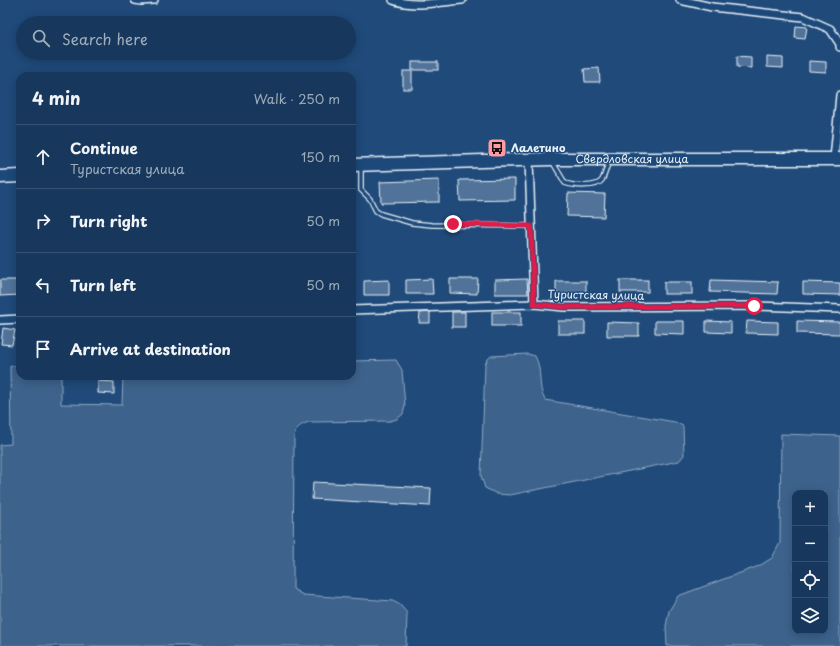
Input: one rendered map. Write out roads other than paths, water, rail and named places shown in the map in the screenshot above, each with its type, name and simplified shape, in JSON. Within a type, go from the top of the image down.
[{"type":"highway","name":"Свердловская улица","points":[[356,164],[610,158],[837,159]]},
{"type":"highway","points":[[0,176],[16,176]]},
{"type":"street","points":[[135,0],[154,0]]},
{"type":"street","points":[[393,0],[401,3],[413,4],[462,0]]},
{"type":"street","points":[[680,0],[712,7],[803,18],[830,29],[840,44],[840,47]]},
{"type":"street","points":[[837,159],[840,95]]},
{"type":"street","points":[[529,160],[534,304]]},
{"type":"street","name":"Туристская улица","points":[[356,310],[534,304],[564,307],[754,306],[840,309]]},
{"type":"street","points":[[0,320],[16,319]]},
{"type":"lane","points":[[551,159],[565,183],[572,186],[597,185],[602,181],[610,158]]},
{"type":"lane","points":[[356,164],[361,190],[370,199],[376,211],[381,214],[412,223],[432,225],[531,226]]},
{"type":"place","name":"Лалетино","points":[[497,148]]}]
